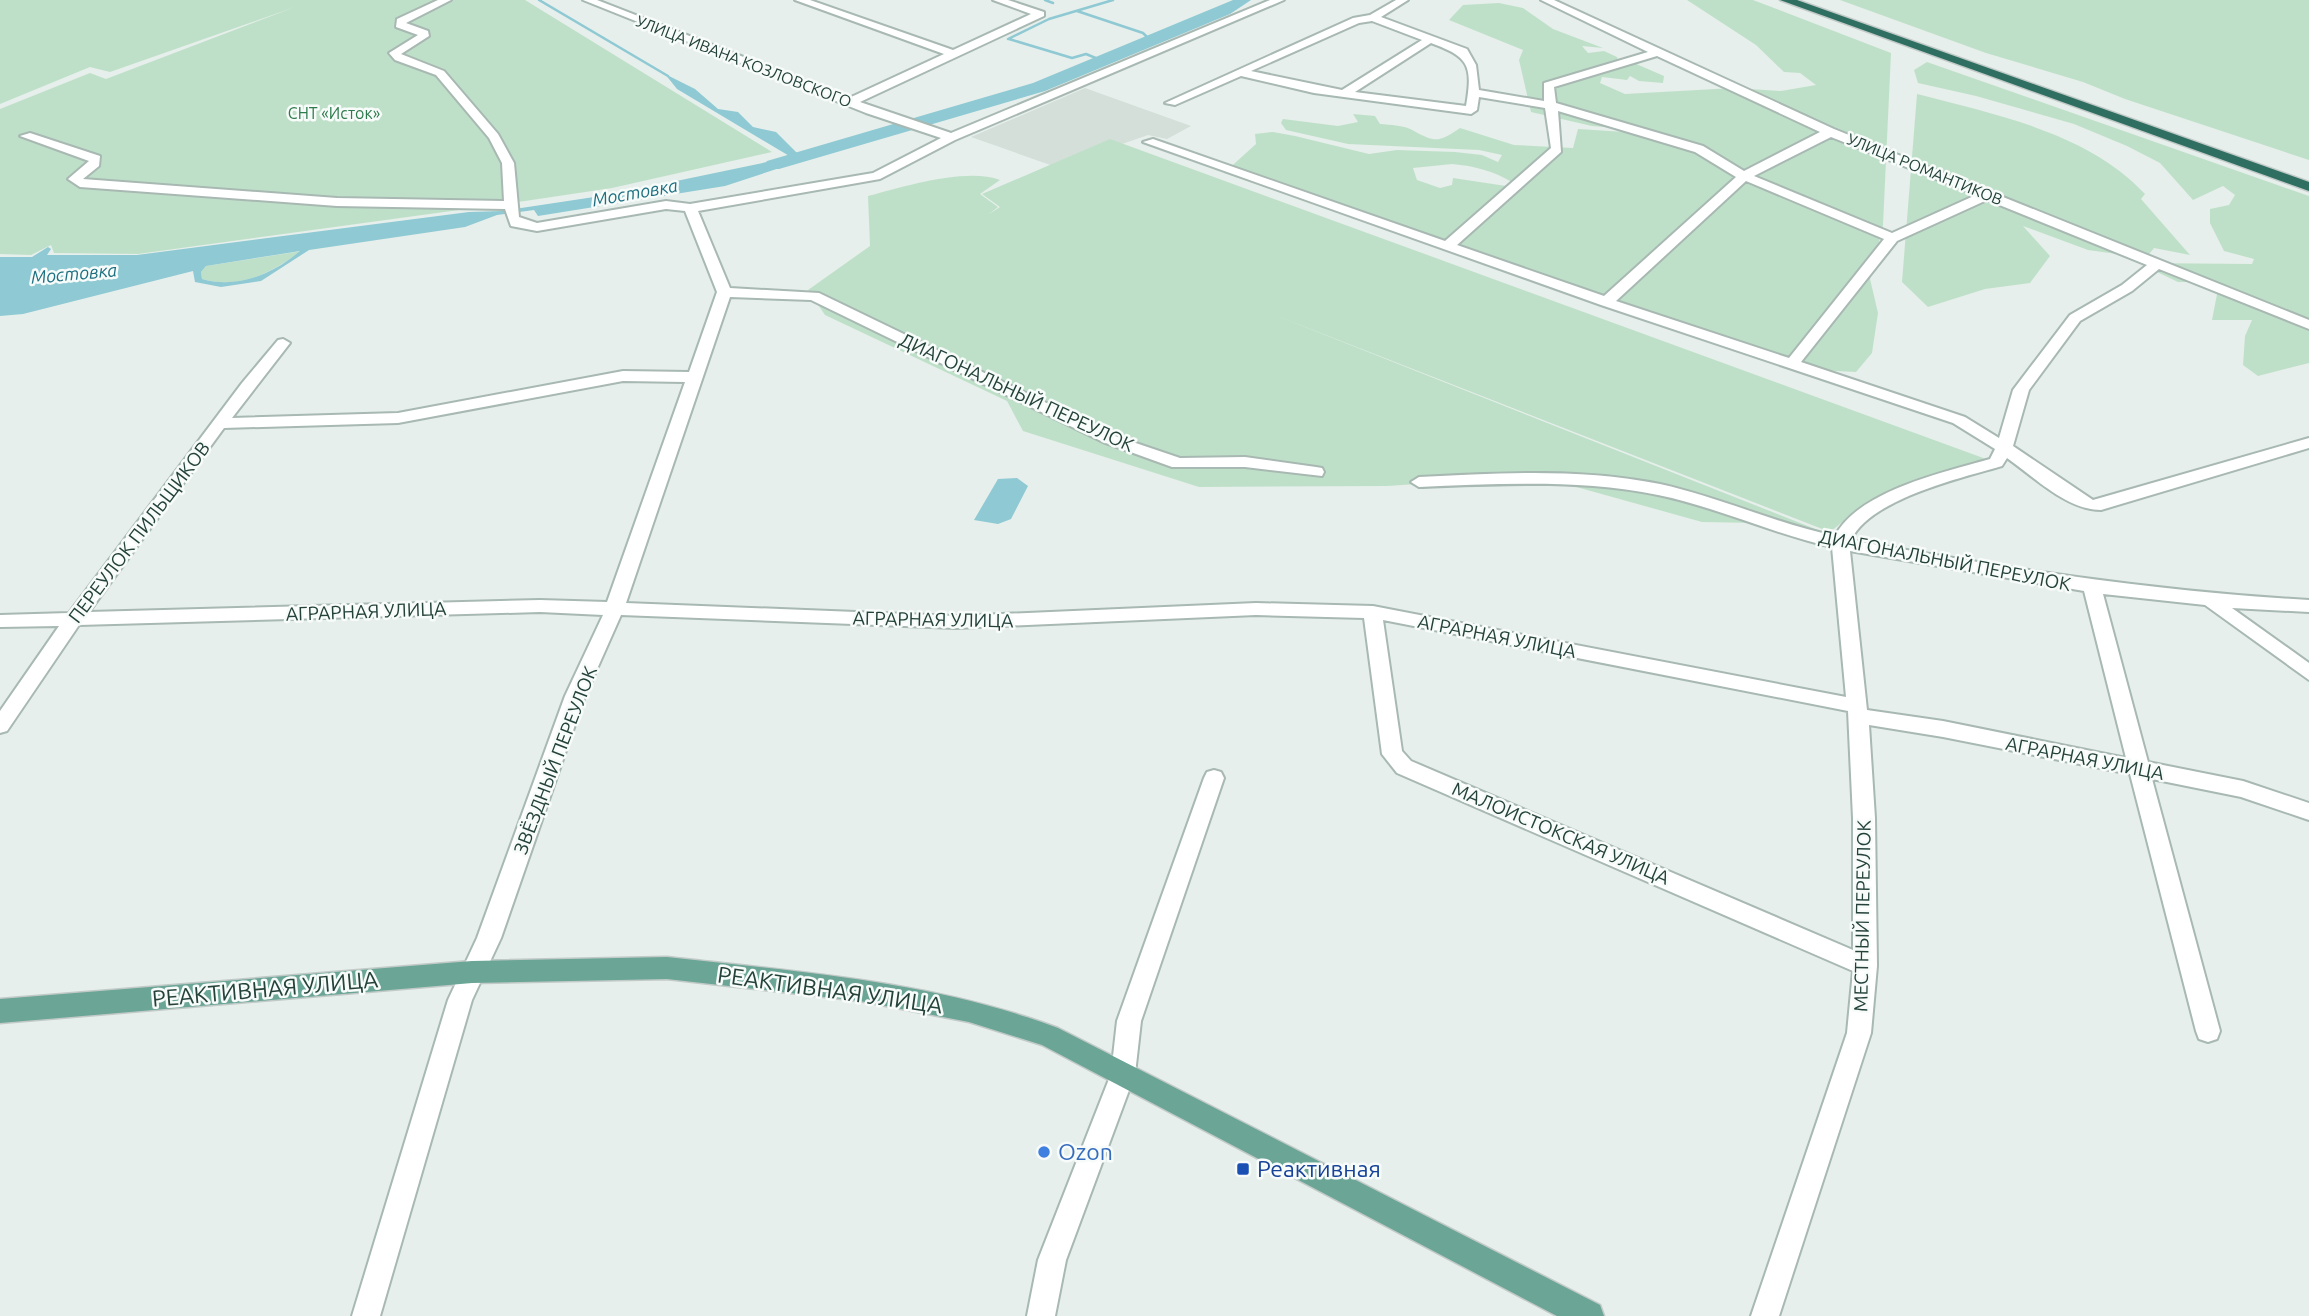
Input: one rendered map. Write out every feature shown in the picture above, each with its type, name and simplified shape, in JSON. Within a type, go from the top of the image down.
[{"type":"highway","points":[[1786,0],[2309,187]]},
{"type":"highway","points":[[1805,0],[2309,178]]},
{"type":"main road","name":"РЕАКТИВНАЯ УЛИЦА","points":[[0,1011],[472,972],[667,968],[860,990],[970,1010],[1049,1036],[1589,1316]]},
{"type":"street","points":[[446,0],[401,21],[400,25],[424,33],[424,36],[395,53],[399,58],[440,73],[494,137],[508,163],[511,210],[516,223],[537,227],[666,205],[690,208],[876,176],[951,137],[1279,0]]},
{"type":"street","name":"УЛИЦА ИВАНА КОЗЛОВСКОГО","points":[[587,0],[906,124],[951,137]]},
{"type":"street","points":[[800,0],[954,54]]},
{"type":"street","points":[[850,102],[1040,14],[998,0]]},
{"type":"street","points":[[1171,103],[1244,73],[1357,20],[1373,18],[1402,0]]},
{"type":"street","name":"УЛИЦА РОМАНТИКОВ","points":[[1546,0],[1830,132],[1990,194],[2309,325]]},
{"type":"street","points":[[1244,73],[1314,90],[1471,110],[1475,93],[1471,62],[1463,51],[1373,18]]},
{"type":"street","points":[[1344,94],[1430,39]]},
{"type":"street","points":[[1447,247],[1557,149],[1546,87],[1554,81],[1658,52]]},
{"type":"street","points":[[1475,93],[1550,105],[1699,149],[1744,176],[1892,238]]},
{"type":"street","points":[[1606,302],[1744,176],[1830,132]]},
{"type":"street","points":[[26,136],[96,159],[95,163],[74,179],[80,183],[337,202],[511,210]]},
{"type":"street","points":[[1149,142],[1606,302],[1959,420],[2090,505],[2101,505],[2309,443]]},
{"type":"street","points":[[1791,365],[1892,238],[1990,194]]},
{"type":"street","points":[[690,208],[715,262],[724,292]]},
{"type":"street","points":[[1840,543],[1851,525],[1906,493],[1996,462],[2004,448],[2021,390],[2075,318],[2127,288],[2157,264]]},
{"type":"street","name":"ЗВЁЗДНЫЙ ПЕРЕУЛОК","points":[[366,1316],[460,1000],[489,938],[575,696],[614,610],[724,292]]},
{"type":"street","name":"ДИАГОНАЛЬНЫЙ ПЕРЕУЛОК","points":[[724,292],[814,296],[1110,439],[1178,463],[1245,462],[1316,472]]},
{"type":"street","name":"ПЕРЕУЛОК ПИЛЬЩИКОВ","points":[[0,726],[74,619],[283,343]]},
{"type":"street","points":[[221,423],[398,418],[623,376],[693,377]]},
{"type":"street","name":"ДИАГОНАЛЬНЫЙ ПЕРЕУЛОК","points":[[1419,482],[1563,476],[1661,489],[1840,543],[2092,588],[2212,602],[2309,606]]},
{"type":"street","name":"МЕСТНЫЙ ПЕРЕУЛОК","points":[[1765,1316],[1859,1033],[1865,966],[1864,818],[1857,711],[1840,543]]},
{"type":"street","points":[[2092,588],[2137,769],[2208,1031]]},
{"type":"street","points":[[2212,602],[2309,673]]},
{"type":"street","name":"АГРАРНАЯ УЛИЦА","points":[[0,621],[540,606],[956,622],[1255,608],[1373,612],[2243,789],[2309,812]]},
{"type":"street","name":"МАЛОИСТОКСКАЯ УЛИЦА","points":[[1373,612],[1392,754],[1404,767],[1865,966]]},
{"type":"street","points":[[1041,1316],[1052,1260],[1123,1074],[1129,1021],[1214,778]]},
{"type":"shaded area","points":[[1085,88],[1191,126],[1167,139],[1148,135],[1056,167],[971,137]]},
{"type":"green space","name":"СНТ «Исток»","points":[[0,0],[525,0],[772,152],[612,188],[138,254],[54,253],[51,245],[31,255],[0,254],[0,109],[90,73],[106,79],[295,7],[110,72],[90,67],[0,104]]},
{"type":"green space","points":[[1687,0],[1753,0],[1891,53],[1883,225],[1870,279],[1878,313],[1872,353],[1856,372],[1796,369],[1773,363],[1224,173],[1256,144],[1255,134],[1273,132],[1369,154],[1397,150],[1455,152],[1482,155],[1498,162],[1502,155],[1479,150],[1348,144],[1286,130],[1281,123],[1283,119],[1338,126],[1358,122],[1353,114],[1375,116],[1380,124],[1406,128],[1433,139],[1447,136],[1460,128],[1514,145],[1573,148],[1578,129],[1625,132],[1644,127],[1633,124],[1616,128],[1592,126],[1531,112],[1519,60],[1523,50],[1449,20],[1463,5],[1499,3],[1523,8],[1553,29],[1603,48],[1582,46],[1588,53],[1604,51],[1617,57],[1620,68],[1634,63],[1664,76],[1663,83],[1639,81],[1630,76],[1627,80],[1602,77],[1600,83],[1625,94],[1734,88],[1781,91],[1816,85],[1800,73],[1784,72],[1756,45]],"holes":[[[1452,164],[1491,172],[1512,182],[1506,186],[1453,178],[1452,185],[1440,188],[1417,180],[1413,168]]]},
{"type":"green space","points":[[1840,0],[2309,0],[2309,160],[2125,99],[2083,82],[1986,53]]},
{"type":"green space","points":[[1927,62],[2309,196],[2309,363],[2258,376],[2243,365],[2245,336],[2252,320],[2212,320],[2218,289],[2208,282],[2178,282],[2138,263],[2252,264],[2254,259],[2224,251],[2210,223],[2210,209],[2229,205],[2235,195],[2223,186],[2193,200],[2160,163],[2127,146],[2074,124],[1976,96],[1918,83],[1914,70]]},
{"type":"green space","points":[[1917,94],[2008,118],[2069,141],[2097,155],[2145,194],[2141,199],[2190,255],[2154,248],[2146,258],[2088,250],[2023,226],[2050,256],[2030,283],[1985,289],[1928,307],[1902,282]]},
{"type":"green space","points":[[1110,139],[1986,459],[1905,485],[1865,504],[1830,532],[1272,314],[1828,534],[1800,537],[1758,523],[1702,522],[1537,476],[1387,486],[1199,487],[1023,431],[1007,401],[825,315],[808,290],[870,246],[868,196],[934,180],[986,177],[1000,180],[980,194],[998,207],[989,214],[1000,207],[982,194]]},
{"type":"green space","points":[[302,251],[279,266],[243,281],[217,282],[202,279],[201,272],[206,266]]},
{"type":"water","points":[[665,74],[695,89],[718,109],[738,112],[753,127],[776,132],[798,154],[807,154],[801,161],[725,186],[538,216],[534,210],[497,215],[465,227],[309,250],[261,281],[221,287],[195,282],[193,271],[23,314],[0,316],[0,257],[32,257],[48,247],[51,249],[47,255],[137,255],[469,212],[502,211],[614,194],[791,157],[677,89]],"holes":[[[300,251],[267,273],[242,281],[215,282],[202,279],[201,272],[206,266]]]},
{"type":"water","points":[[1017,478],[1028,486],[1011,519],[998,524],[974,520],[998,479]]},
{"type":"waterway","points":[[539,0],[668,76]]},
{"type":"waterway","points":[[1045,0],[1053,3]]},
{"type":"waterway","points":[[1008,39],[1049,19],[1113,0]]},
{"type":"waterway","name":"Мостовка","points":[[773,165],[1039,87],[1225,11],[1244,0]]},
{"type":"waterway","points":[[1077,11],[1143,33],[1150,40]]},
{"type":"waterway","points":[[1009,39],[1072,58],[1086,54],[1103,61]]},
{"type":"place","name":"Ozon","points":[[1044,1152]]},
{"type":"place","name":"Реактивная","points":[[1243,1169]]}]
